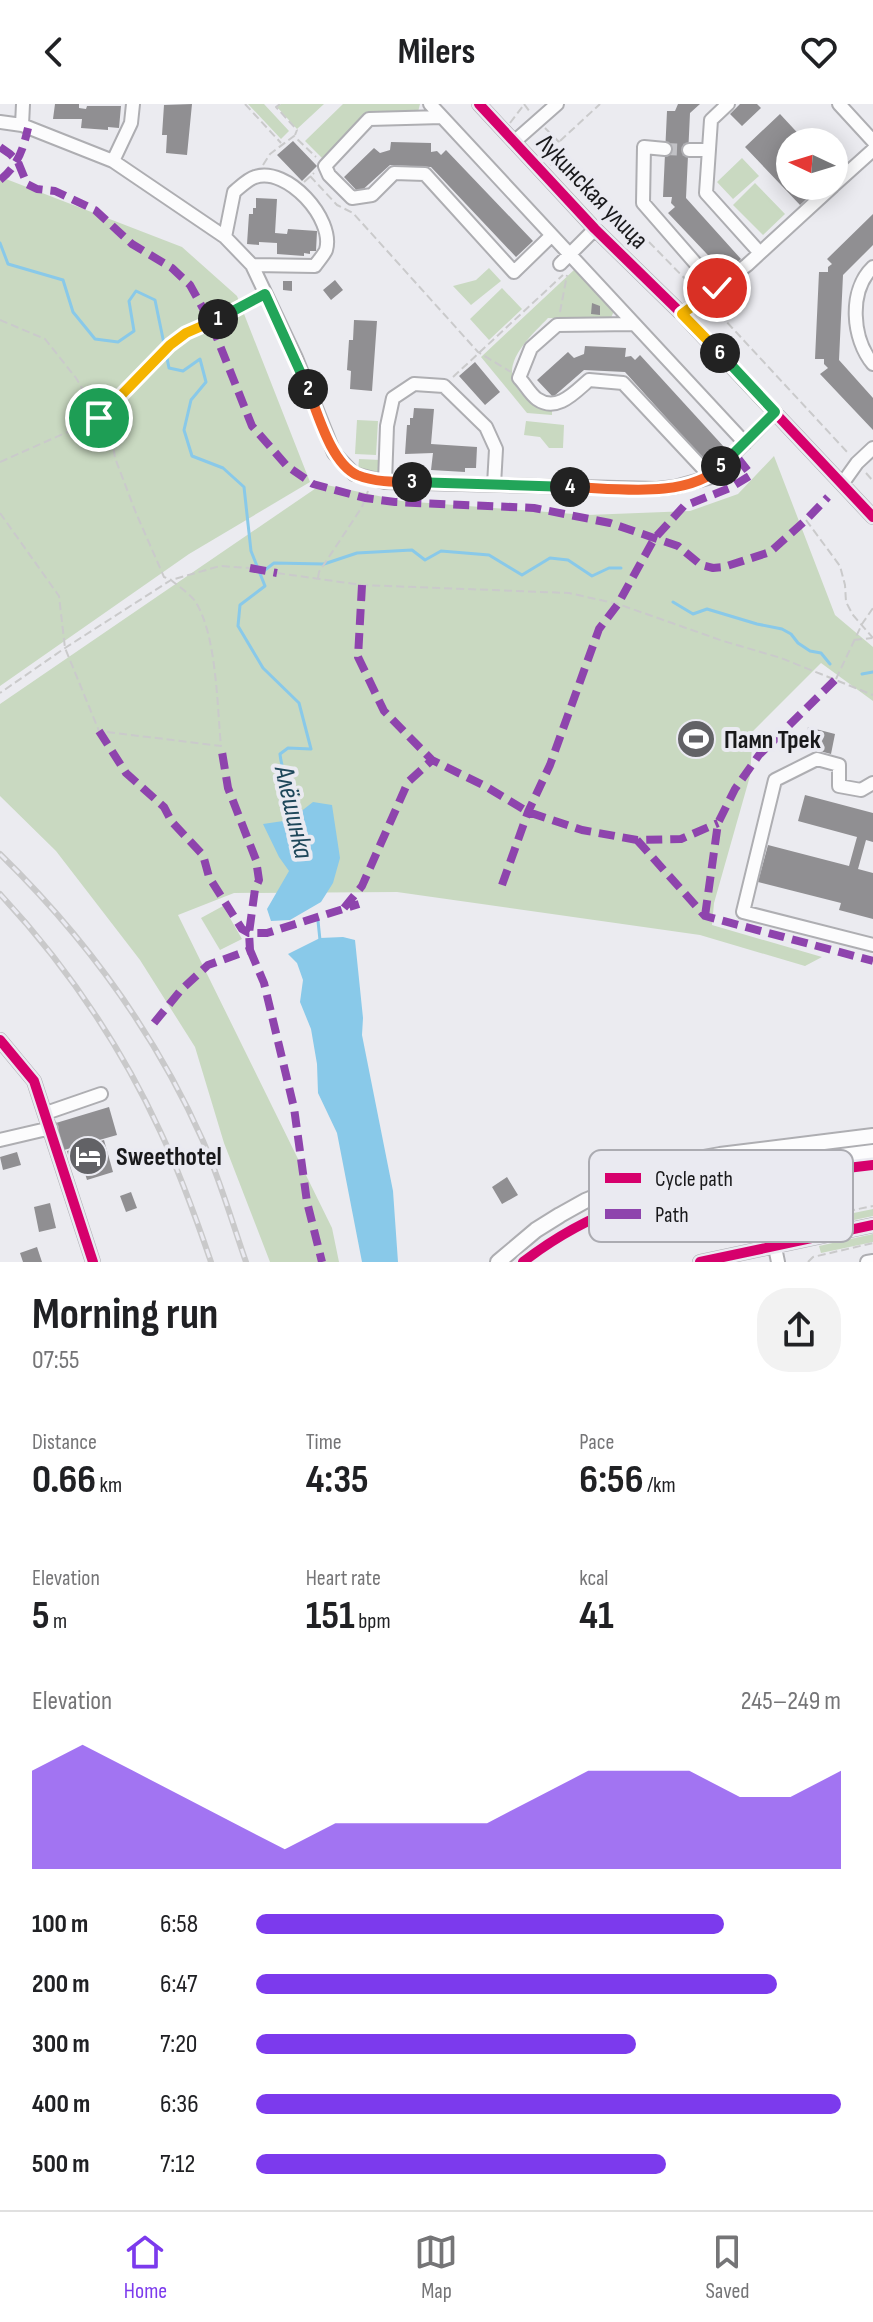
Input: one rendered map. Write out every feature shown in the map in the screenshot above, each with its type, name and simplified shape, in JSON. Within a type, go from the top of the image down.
[{"type":"main road","points":[[764,1150],[873,1136]]},
{"type":"main road","points":[[853,1155],[873,1152]]},
{"type":"main road","points":[[498,1262],[536,1230],[589,1199]]},
{"type":"street","points":[[22,125],[23,104]]},
{"type":"street","points":[[113,161],[131,123],[133,104]]},
{"type":"street","points":[[430,104],[551,236],[565,260],[633,324],[745,443]]},
{"type":"street","name":"Лукинская улица","points":[[479,104],[873,517]]},
{"type":"street","points":[[515,141],[557,104]]},
{"type":"street","points":[[728,104],[711,120],[706,193],[760,253]]},
{"type":"street","points":[[839,104],[873,141]]},
{"type":"street","points":[[442,117],[369,119],[325,166],[329,175],[352,198],[372,195],[394,173],[425,174],[514,272],[551,236]]},
{"type":"street","points":[[0,122],[22,125],[113,161],[225,237],[252,265],[296,358],[334,453],[354,474],[378,480],[494,485],[675,487],[711,477],[775,412]]},
{"type":"street","points":[[665,149],[644,147],[643,203],[717,288]]},
{"type":"street","points":[[689,150],[709,150]]},
{"type":"street","points":[[848,173],[873,150]]},
{"type":"street","points":[[225,237],[234,192],[256,176],[280,178],[297,189],[326,226],[326,250],[315,266],[252,265]]},
{"type":"street","points":[[682,314],[760,253],[819,200]]},
{"type":"street","points":[[565,260],[595,229]]},
{"type":"street","points":[[873,267],[859,290],[856,314],[858,336],[873,364]]},
{"type":"street","points":[[633,324],[557,325],[531,348],[519,378],[537,399],[553,404],[566,400],[589,380],[623,383],[711,477]]},
{"type":"street","points":[[378,480],[393,398],[414,384],[444,386],[486,427],[496,449],[494,485]]},
{"type":"street","points":[[842,484],[873,448]]},
{"type":"street","points":[[873,783],[861,790],[839,786],[839,765],[817,759],[775,780],[743,912],[873,945]]},
{"type":"street","points":[[0,1040],[34,1081],[93,1262]]},
{"type":"street","points":[[46,1113],[101,1094]]},
{"type":"street","points":[[0,1140],[51,1128]]},
{"type":"street","points":[[853,1229],[873,1225]]},
{"type":"street","points":[[774,1242],[778,1262]]},
{"type":"street","points":[[700,1262],[794,1242]]},
{"type":"street","points":[[867,1262],[873,1261]]},
{"type":"path","points":[[245,104],[282,144]]},
{"type":"path","points":[[270,154],[294,136],[297,130],[276,107],[280,104]]},
{"type":"path","points":[[559,142],[600,104]]},
{"type":"path","points":[[294,136],[325,166],[318,168],[305,182]]},
{"type":"path","points":[[310,176],[337,205],[353,213],[478,352],[519,378]]},
{"type":"path","points":[[457,372],[567,271],[557,325]]},
{"type":"path","points":[[0,462],[99,418],[170,345],[186,333],[265,294]]},
{"type":"path","points":[[0,320],[45,339],[76,378],[112,438],[115,458],[164,577],[195,601],[208,635],[214,662],[221,746],[99,731],[65,648],[59,596],[0,513]]},
{"type":"path","points":[[318,578],[378,480]]},
{"type":"path","points":[[806,520],[840,566],[846,602],[873,638]]},
{"type":"path","points":[[0,693],[171,580],[220,566],[250,568]]},
{"type":"path","points":[[277,573],[362,585],[569,593],[618,604],[781,658],[873,695]]},
{"type":"path","points":[[835,680],[873,608]]},
{"type":"path","points":[[854,640],[873,638]]},
{"type":"path","points":[[853,1210],[873,1206]]},
{"type":"path","points":[[808,1262],[813,1257],[873,1243]]},
{"type":"green space","points":[[248,104],[264,104],[289,131],[281,139]]},
{"type":"green space","points":[[281,104],[324,104],[297,129],[277,107]]},
{"type":"green space","points":[[343,104],[420,104],[418,112],[367,113],[324,160],[305,141]]},
{"type":"green space","points":[[742,158],[759,176],[733,199],[717,182]]},
{"type":"green space","points":[[0,179],[182,247],[237,296],[310,482],[189,554],[0,686]]},
{"type":"green space","points":[[755,183],[785,214],[763,235],[733,205]]},
{"type":"green space","points":[[489,268],[501,281],[471,305],[453,286],[476,280]]},
{"type":"green space","points":[[575,269],[614,311],[610,320],[548,318],[531,336],[516,356],[513,378],[517,388],[528,399],[552,410],[552,415],[527,413],[481,357]]},
{"type":"green space","points":[[502,288],[522,309],[489,340],[470,319]]},
{"type":"green space","points":[[357,420],[378,421],[376,455],[355,454]]},
{"type":"green space","points":[[526,421],[564,425],[563,448],[549,448],[540,437],[524,435]]},
{"type":"green space","points":[[774,456],[835,615],[873,647],[873,701],[821,663],[753,731],[750,776],[714,903],[712,925],[822,957],[805,966],[700,935],[397,892],[234,893],[178,915],[332,1228],[339,1262],[270,1262],[224,1143],[195,1047],[140,960],[56,851],[0,796],[0,704],[322,484],[402,501],[587,515],[690,511],[738,494]]},
{"type":"green space","points":[[359,459],[381,460],[380,472],[358,471]]},
{"type":"green space","points":[[223,906],[242,939],[220,950],[201,918]]},
{"type":"green space","points":[[873,1209],[873,1216],[853,1220],[853,1213]]},
{"type":"green space","points":[[873,1234],[873,1242],[821,1253],[819,1246],[853,1242],[853,1238]]},
{"type":"water","points":[[313,802],[332,805],[340,858],[333,883],[321,902],[290,920],[271,921],[267,909],[289,871],[263,824],[290,820]]},
{"type":"water","points":[[320,938],[355,940],[362,1035],[393,1191],[398,1262],[362,1262],[337,1133],[318,1093],[311,1029],[300,1002],[303,980],[297,963],[288,954]]},
{"type":"building","points":[[55,104],[79,104],[79,108],[86,109],[87,106],[121,106],[119,128],[81,128],[82,119],[53,119]]},
{"type":"building","points":[[192,104],[187,155],[166,153],[167,135],[162,135],[164,105]]},
{"type":"building","points":[[678,104],[700,104],[690,113],[686,198],[741,259],[725,273],[668,213],[675,207],[671,203],[672,197],[663,197],[667,111],[675,111]]},
{"type":"building","points":[[740,104],[757,104],[761,108],[742,126],[730,114]]},
{"type":"building","points":[[780,114],[793,128],[776,128],[776,180],[745,147]]},
{"type":"building","points":[[293,141],[317,166],[302,181],[277,155]]},
{"type":"building","points":[[391,142],[431,143],[431,152],[437,151],[441,155],[446,150],[533,241],[516,257],[431,167],[390,165],[359,193],[344,177],[374,148],[380,153],[390,150]]},
{"type":"building","points":[[256,198],[277,199],[275,233],[287,234],[288,229],[317,231],[316,251],[304,253],[304,256],[277,254],[277,243],[247,244],[249,214],[253,214],[253,208],[256,208]]},
{"type":"building","points":[[873,214],[873,245],[843,275],[839,360],[873,398],[873,430],[820,374],[828,368],[824,359],[815,359],[819,272],[828,272],[832,264],[827,259]]},
{"type":"building","points":[[335,280],[343,290],[331,300],[323,290]]},
{"type":"building","points":[[283,281],[292,281],[292,291],[283,290]]},
{"type":"building","points":[[592,303],[600,306],[600,315],[591,314]]},
{"type":"building","points":[[354,320],[377,321],[372,391],[350,389],[351,371],[347,370]]},
{"type":"building","points":[[585,346],[626,348],[625,357],[631,356],[635,360],[640,355],[725,448],[708,464],[625,372],[584,370],[553,397],[537,380],[568,352],[574,358],[584,354]]},
{"type":"building","points":[[475,362],[500,392],[485,405],[459,376]]},
{"type":"building","points":[[414,408],[434,409],[431,444],[477,447],[476,468],[465,468],[465,472],[431,470],[433,453],[405,454],[407,425],[413,418]]},
{"type":"building","points":[[808,727],[835,734],[831,754],[804,747]]},
{"type":"building","points":[[805,795],[873,813],[873,842],[866,840],[858,869],[873,873],[873,919],[839,910],[841,903],[758,882],[768,845],[849,866],[857,837],[798,821]]},
{"type":"building","points":[[109,1107],[117,1135],[64,1150],[56,1123]]},
{"type":"building","name":"Sweethotel","points":[[104,1140],[113,1172],[87,1180],[81,1161],[71,1165],[67,1151]]},
{"type":"building","points":[[17,1152],[21,1165],[3,1170],[0,1157]]},
{"type":"building","points":[[507,1177],[518,1195],[502,1204],[492,1187]]},
{"type":"building","points":[[131,1192],[137,1208],[126,1212],[120,1196]]},
{"type":"building","points":[[50,1203],[56,1228],[39,1232],[34,1207]]},
{"type":"building","points":[[37,1247],[42,1262],[23,1262],[20,1253]]},
{"type":"waterway","name":"Алёшинка","points":[[0,243],[8,264],[63,280],[73,312],[95,339],[118,342],[134,331],[129,301],[136,291],[155,300],[169,368],[183,371],[200,359],[206,382],[191,400],[184,430],[192,456],[223,468],[244,487],[251,551],[265,586],[240,605],[238,626],[263,668],[299,703],[311,749],[288,748],[280,754],[298,815]]},
{"type":"waterway","points":[[261,573],[274,563],[324,564],[357,553],[412,550],[425,560],[441,551],[489,555],[522,575],[550,558],[568,560],[592,576],[609,568],[621,568]]},
{"type":"waterway","points":[[673,602],[693,614],[707,609],[782,629],[810,651],[821,653],[830,664]]},
{"type":"waterway","points":[[862,674],[873,672]]},
{"type":"waterway","name":"Алёшинка","points":[[318,921],[320,940]]},
{"type":"tunnel","points":[[665,149],[689,150]]},
{"type":"railway","points":[[0,854],[89,953],[163,1062],[209,1156],[246,1262]]},
{"type":"railway","points":[[0,894],[69,977],[127,1067],[174,1163],[211,1262]]},
{"type":"marked path","points":[[0,180],[19,157],[28,128]]},
{"type":"marked path","points":[[0,147],[18,162],[27,184],[37,189],[55,191],[95,210],[132,244],[172,268],[190,285],[211,323],[252,426],[287,466],[313,484],[365,498],[395,502],[534,508],[610,523],[678,546],[701,565],[713,568],[770,552],[828,497]]},
{"type":"marked path","points":[[502,885],[599,629],[618,604],[654,539],[684,506],[730,488],[751,475],[734,453]]},
{"type":"marked path","points":[[250,568],[277,573]]},
{"type":"marked path","points":[[362,585],[358,657],[384,711],[432,760],[528,812],[582,830],[637,840],[681,839],[718,823]]},
{"type":"marked path","points":[[705,916],[718,823],[735,789],[759,755],[835,680]]},
{"type":"marked path","points":[[99,731],[126,773],[164,807],[172,822],[203,855],[209,877],[242,929],[249,933],[267,933],[359,904]]},
{"type":"marked path","points":[[154,1023],[181,990],[208,965],[250,950],[249,933],[259,880],[256,860],[228,788],[221,746]]},
{"type":"marked path","points":[[344,908],[362,886],[408,782],[432,760]]},
{"type":"marked path","points":[[637,840],[705,916],[873,961]]},
{"type":"marked path","points":[[250,950],[264,983],[294,1108],[307,1202],[322,1262]]},
{"type":"cycle path","points":[[479,104],[873,517]]},
{"type":"cycle path","points":[[0,1040],[34,1081],[93,1262]]},
{"type":"cycle path","points":[[853,1167],[873,1165]]},
{"type":"cycle path","points":[[523,1262],[589,1221]]},
{"type":"cycle path","points":[[853,1229],[873,1225]]},
{"type":"cycle path","points":[[700,1262],[794,1242]]},
{"type":"place","name":"Памп Трек","points":[[696,739]]},
{"type":"place","name":"Sweethotel","points":[[88,1156]]},
{"type":"route","points":[[99,418],[170,345],[186,333],[265,294],[296,358],[334,453],[354,474],[385,482],[675,487],[711,477],[775,412],[682,314],[717,288]]}]
